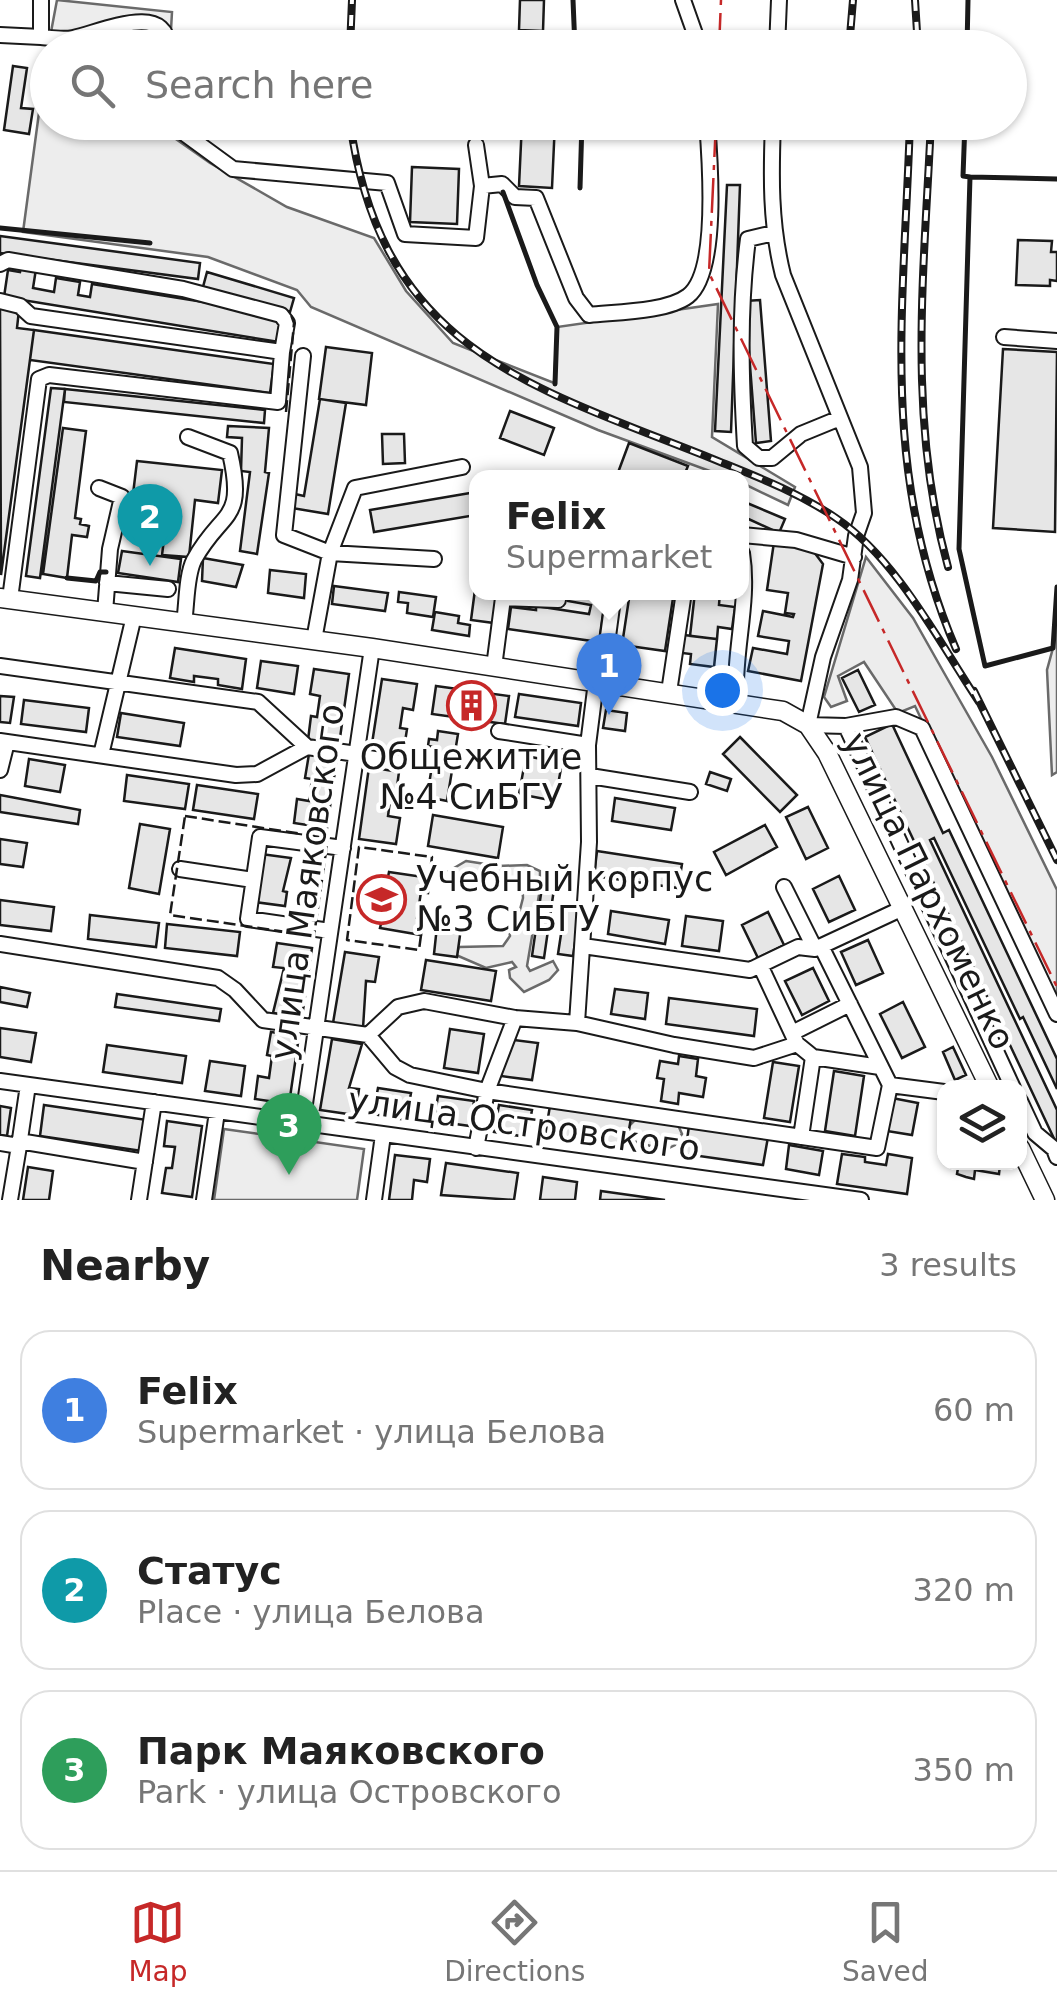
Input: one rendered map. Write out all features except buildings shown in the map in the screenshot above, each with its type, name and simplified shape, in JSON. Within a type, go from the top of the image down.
[{"type":"main road","points":[[5,599],[736,702],[783,712],[808,724]]},
{"type":"main road","name":"улица Пархоменко","points":[[808,724],[828,752],[986,1080]]},
{"type":"main road","points":[[1027,1163],[1044,1200]]},
{"type":"street","points":[[41,0],[41,30]]},
{"type":"street","points":[[683,0],[694,30]]},
{"type":"street","points":[[778,30],[780,0]]},
{"type":"street","points":[[101,30],[141,18],[162,30]]},
{"type":"street","points":[[0,35],[30,36]]},
{"type":"street","points":[[193,140],[233,169],[387,183],[406,234],[476,238],[482,186],[476,146]]},
{"type":"street","points":[[482,186],[502,184],[515,196],[536,198],[576,298],[589,315],[667,305],[686,297],[698,286],[706,260],[711,175],[708,140]]},
{"type":"street","points":[[772,140],[770,194],[783,275],[860,468],[864,513],[850,580],[823,657],[808,724],[846,726],[896,717],[922,728],[1057,1014]]},
{"type":"street","points":[[774,233],[748,240],[742,282],[740,370],[745,446],[759,458],[772,458],[801,434],[840,418]]},
{"type":"street","points":[[0,264],[8,260],[182,289],[281,315],[287,323],[278,402],[49,376],[39,379],[5,599]]},
{"type":"street","points":[[0,301],[20,306],[31,316],[282,352]]},
{"type":"street","points":[[1004,337],[1057,341]]},
{"type":"street","points":[[303,356],[284,534],[330,553],[434,559]]},
{"type":"street","points":[[184,623],[192,562],[233,510],[237,484],[230,453],[188,436]]},
{"type":"street","points":[[314,640],[330,553],[355,488],[462,467]]},
{"type":"street","points":[[99,488],[122,497],[110,549],[105,612]]},
{"type":"street","points":[[749,535],[796,540],[854,557]]},
{"type":"street","points":[[107,584],[168,590]]},
{"type":"street","points":[[494,666],[503,600]]},
{"type":"street","points":[[577,1023],[590,776],[588,745],[613,600]]},
{"type":"street","points":[[669,692],[683,600]]},
{"type":"street","points":[[736,702],[734,669],[743,600]]},
{"type":"street","points":[[101,755],[134,616]]},
{"type":"street","name":"улица Маяковского","points":[[302,1124],[372,648]]},
{"type":"street","points":[[0,666],[258,702],[307,747],[357,754]]},
{"type":"street","points":[[846,726],[1009,1080]]},
{"type":"street","points":[[499,731],[588,745]]},
{"type":"street","points":[[0,770],[4,741],[236,775],[257,774],[307,747]]},
{"type":"street","points":[[590,776],[690,792]]},
{"type":"street","points":[[330,931],[248,919],[253,880],[260,837],[343,848]]},
{"type":"street","points":[[180,869],[253,880]]},
{"type":"street","points":[[0,944],[218,978],[263,1020],[368,1035],[395,1066],[410,1075],[488,1091],[877,1148],[890,1086],[850,1004],[784,887]]},
{"type":"street","points":[[583,946],[750,970],[798,947],[818,948],[903,908]]},
{"type":"street","points":[[760,965],[794,1039],[813,1057],[880,1066]]},
{"type":"street","points":[[368,1035],[398,1008],[424,1001],[515,1018],[577,1023],[754,1058],[794,1039],[850,1004]]},
{"type":"street","points":[[476,1148],[488,1091],[515,1018]]},
{"type":"street","points":[[801,1137],[813,1057]]},
{"type":"street","name":"улица Островского","points":[[0,1081],[861,1200]]},
{"type":"street","points":[[10,1200],[28,1085]]},
{"type":"street","points":[[890,1086],[937,1091]]},
{"type":"street","points":[[139,1200],[154,1102]]},
{"type":"street","points":[[204,1200],[216,1112]]},
{"type":"street","points":[[1027,1117],[1034,1133],[1057,1157]]},
{"type":"street","points":[[374,1200],[382,1135]]},
{"type":"street","points":[[0,1143],[145,1162]]},
{"type":"shaded area","points":[[57,0],[172,12],[171,30],[51,30]]},
{"type":"shaded area","points":[[35,140],[177,140],[287,207],[374,238],[406,291],[453,343],[554,383],[557,327],[718,304],[712,437],[795,487],[788,505],[749,486],[749,470],[707,470],[598,430],[311,307],[297,290],[208,257],[23,232]]},
{"type":"shaded area","points":[[866,557],[913,618],[992,757],[1057,890],[1057,1004],[915,706],[898,713],[864,662],[838,676],[847,701],[831,707],[824,697]]},
{"type":"shaded area","points":[[1057,587],[1057,772],[1052,775],[1047,670],[1053,648]]},
{"type":"shaded area","points":[[466,861],[527,865],[540,871],[527,966],[530,971],[553,961],[558,970],[549,980],[524,992],[510,978],[509,970],[516,967],[512,962],[486,968],[456,955],[459,947],[503,946],[510,936],[509,929],[516,925],[523,898],[522,881],[476,872],[451,875],[449,871]]},
{"type":"shaded area","points":[[639,1116],[678,1125],[682,1134],[675,1145],[665,1150],[629,1140],[629,1126]]},
{"type":"shaded area","points":[[224,1129],[364,1149],[357,1200],[214,1200]]},
{"type":"railway","points":[[351,30],[352,0]]},
{"type":"railway","points":[[850,30],[853,0]]},
{"type":"railway","points":[[915,0],[917,30]]},
{"type":"railway","points":[[354,140],[367,199],[394,260],[429,309],[473,348],[525,380],[582,407],[739,470]]},
{"type":"railway","points":[[909,140],[902,324],[906,453],[915,518],[932,583],[956,649]]},
{"type":"railway","points":[[930,140],[922,290],[923,401],[935,511],[948,567]]},
{"type":"railway","points":[[749,474],[807,500],[858,535],[898,578],[979,702]]},
{"type":"railway","points":[[974,691],[1057,860]]},
{"type":"fence","points":[[286,412],[294,323],[290,312]]},
{"type":"fence","points":[[185,816],[328,838],[314,936],[170,915],[185,816]]},
{"type":"fence","points":[[421,935],[419,950],[347,940],[359,847],[432,857],[429,878]]},
{"type":"wall","points":[[573,0],[574,30]]},
{"type":"wall","points":[[967,30],[968,0]]},
{"type":"wall","points":[[580,188],[581,140]]},
{"type":"wall","points":[[964,140],[963,176],[970,177]]},
{"type":"wall","points":[[1057,179],[970,177],[959,549],[985,666],[1053,648],[1057,587]]},
{"type":"wall","points":[[503,192],[557,327],[555,384]]},
{"type":"wall","points":[[0,228],[150,243]]},
{"type":"wall","points":[[67,578],[96,581],[100,572],[106,572]]},
{"type":"power","points":[[720,30],[721,0]]},
{"type":"power","points":[[715,140],[709,273],[1057,987]]},
{"type":"place","name":"Статус","points":[[150,566]]},
{"type":"place","name":"Общежитие №4 СиБГУ","points":[[471,705]]},
{"type":"place","name":"Felix","points":[[609,715]]},
{"type":"place","name":"Учебный корпус №3 СиБГУ","points":[[381,899]]},
{"type":"place","name":"Парк Маяковского","points":[[289,1175]]}]
